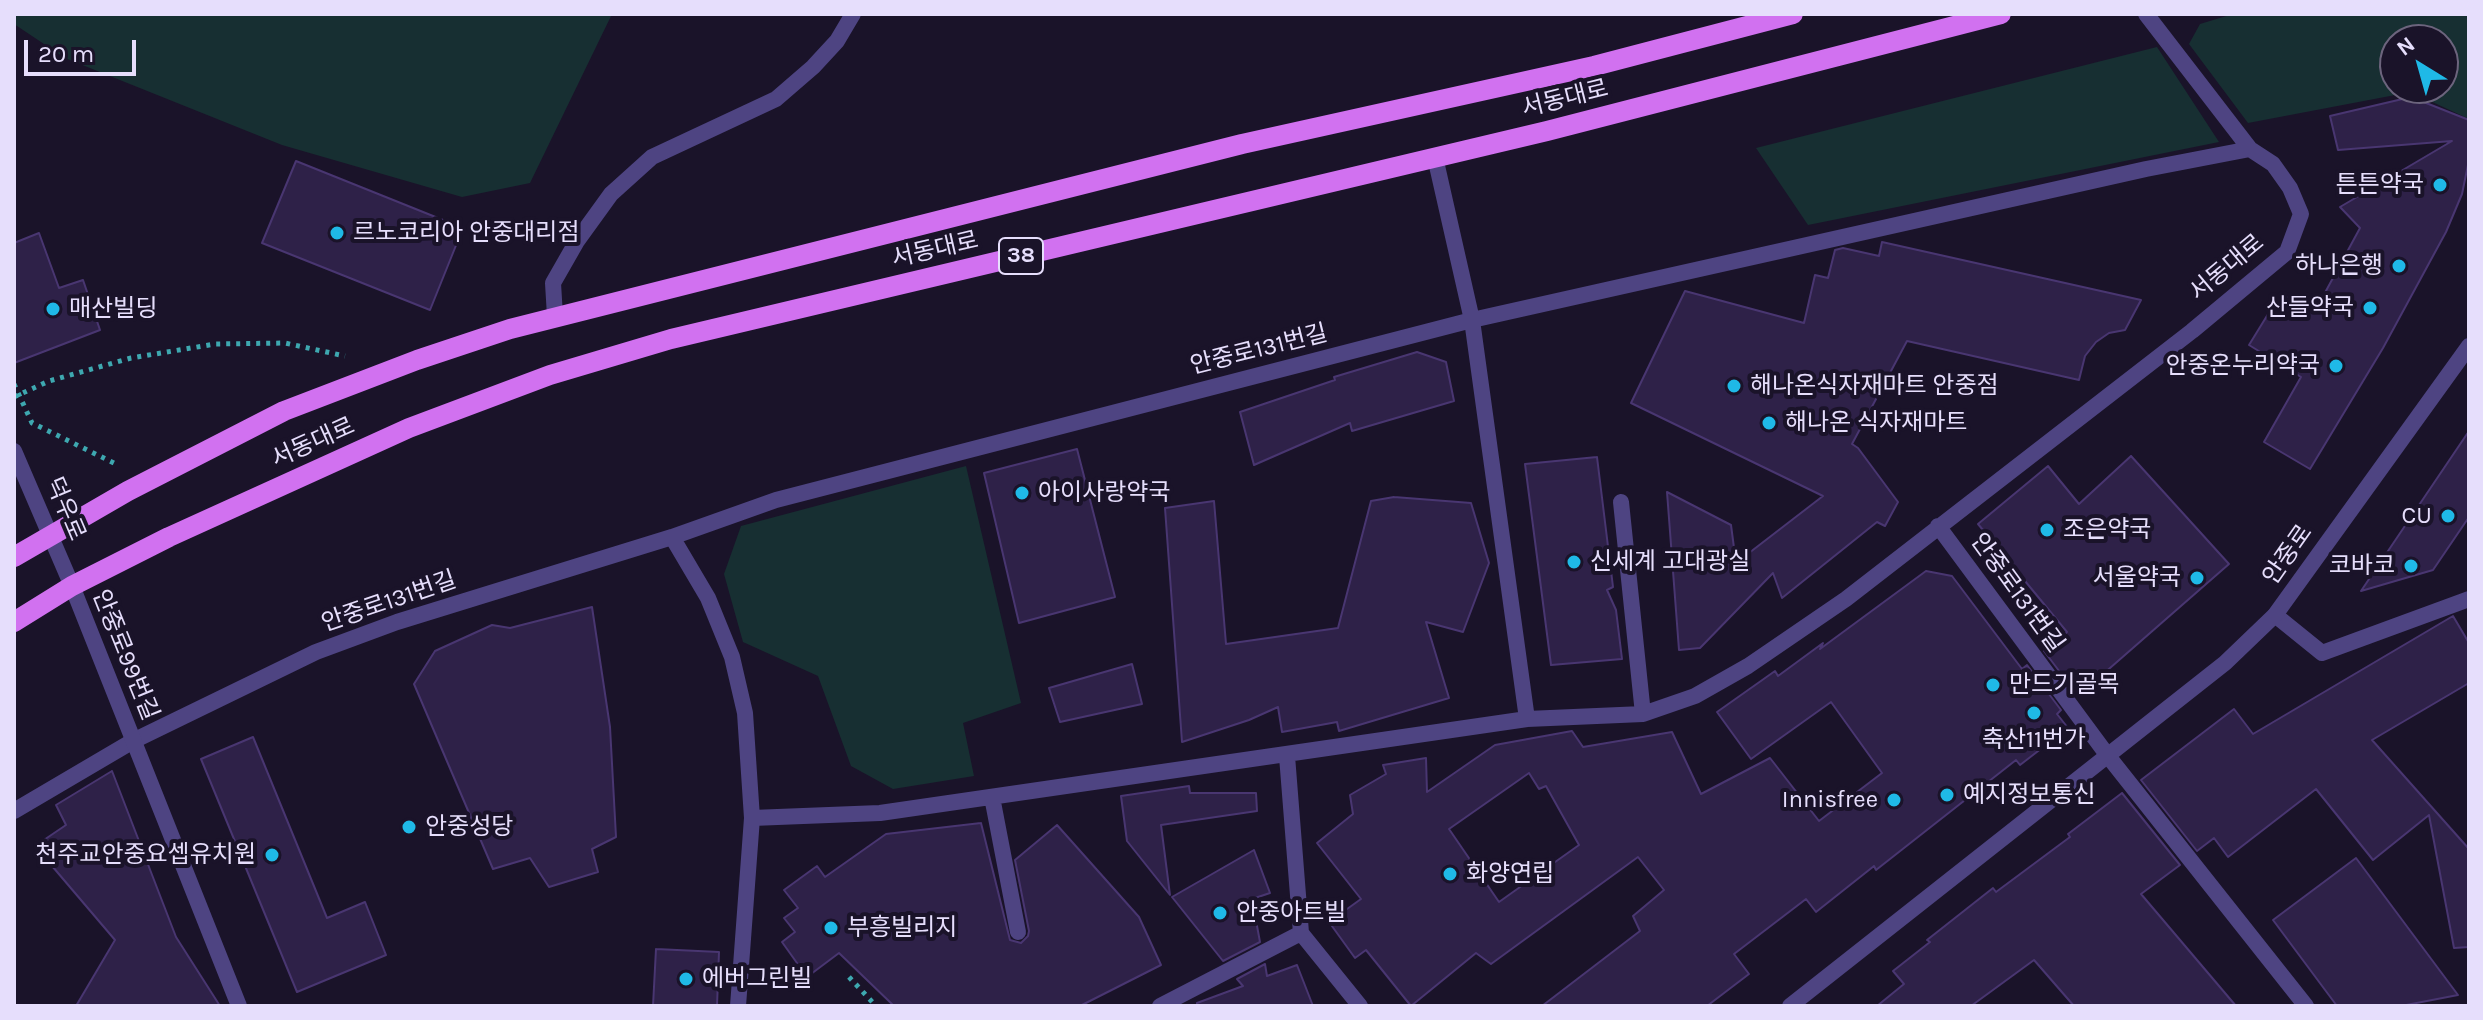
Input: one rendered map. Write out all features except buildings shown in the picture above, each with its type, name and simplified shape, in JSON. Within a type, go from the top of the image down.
[{"type":"main road","name":"서동대로","points":[[14,557],[51,534],[284,411],[496,333],[1242,144],[1594,66],[1793,14]]},
{"type":"main road","name":"서동대로","points":[[14,622],[72,586],[169,537],[409,428],[550,375],[671,339],[1547,131],[2001,14]]},
{"type":"street","points":[[555,316],[553,283],[577,241],[611,194],[652,157],[776,99],[837,41],[853,14]]},
{"type":"street","name":"서동대로","points":[[1938,526],[2192,331],[2287,252],[2301,214],[2290,188],[2273,164],[2250,149],[2146,14]]},
{"type":"street","points":[[1472,320],[2146,169],[2250,149]]},
{"type":"street","points":[[1435,157],[1472,320],[1527,719]]},
{"type":"street","name":"안중로131번길","points":[[133,741],[316,652],[397,622],[672,537],[776,500],[1472,320]]},
{"type":"street","name":"안중로","points":[[1790,1006],[2225,663],[2275,615],[2469,346]]},
{"type":"street","name":"덕우로","points":[[14,451],[72,586]]},
{"type":"street","points":[[1621,502],[1643,714]]},
{"type":"street","name":"안중로131번길","points":[[752,818],[880,813],[1527,719],[1643,714],[1695,696],[1748,666],[1846,599],[1938,526],[2108,756]]},
{"type":"street","points":[[672,537],[708,598],[732,657],[745,713],[752,818],[738,1006]]},
{"type":"street","name":"안중로99번길","points":[[72,586],[239,1006]]},
{"type":"street","points":[[2275,615],[2322,653],[2469,599]]},
{"type":"street","name":"안중로99번길","points":[[14,811],[133,741]]},
{"type":"street","points":[[1287,756],[1301,933],[1360,1006]]},
{"type":"street","points":[[2108,756],[2306,1006]]},
{"type":"street","points":[[992,797],[1018,932]]},
{"type":"street","points":[[1160,1006],[1301,933]]},
{"type":"path","points":[[16,396],[49,381],[131,358],[215,344],[285,343],[396,368]]},
{"type":"path","points":[[14,384],[16,396],[32,423],[114,463]]},
{"type":"path","points":[[849,977],[876,1006]]},
{"type":"green space","points":[[14,14],[612,14],[530,183],[462,197],[282,145],[65,58],[14,24]]},
{"type":"green space","points":[[2233,14],[2469,14],[2469,119],[2437,104],[2459,104],[2459,24],[2379,24],[2379,98],[2248,123],[2189,44],[2200,24]]},
{"type":"green space","points":[[2157,47],[2219,142],[1808,225],[1756,148]]},
{"type":"green space","points":[[966,466],[1021,703],[963,723],[974,776],[893,789],[851,766],[818,676],[743,642],[724,574],[741,526]]},
{"type":"place","name":"튼튼약국","points":[[2440,185]]},
{"type":"place","name":"르노코리아 안중대리점","points":[[337,233]]},
{"type":"place","name":"하나은행","points":[[2399,266]]},
{"type":"place","name":"산들약국","points":[[2370,308]]},
{"type":"place","name":"매산빌딩","points":[[53,309]]},
{"type":"place","name":"안중온누리약국","points":[[2336,366]]},
{"type":"place","name":"해나온식자재마트 안중점","points":[[1734,386]]},
{"type":"place","name":"해나온 식자재마트","points":[[1769,423]]},
{"type":"place","name":"아이사랑약국","points":[[1022,493]]},
{"type":"place","name":"CU","points":[[2448,516]]},
{"type":"place","name":"조은약국","points":[[2047,530]]},
{"type":"place","name":"신세계 고대광실","points":[[1574,562]]},
{"type":"place","name":"코바코","points":[[2411,566]]},
{"type":"place","name":"서울약국","points":[[2197,578]]},
{"type":"place","name":"만드기골목","points":[[1993,685]]},
{"type":"place","name":"축산11번가","points":[[2034,713]]},
{"type":"place","name":"예지정보통신","points":[[1947,795]]},
{"type":"place","name":"Innisfree","points":[[1894,800]]},
{"type":"place","name":"안중성당","points":[[409,827]]},
{"type":"place","name":"천주교안중요셉유치원","points":[[272,855]]},
{"type":"place","name":"화양연립","points":[[1450,874]]},
{"type":"place","name":"안중아트빌","points":[[1220,913]]},
{"type":"place","name":"부흥빌리지","points":[[831,928]]},
{"type":"place","name":"에버그린빌","points":[[686,979]]}]
